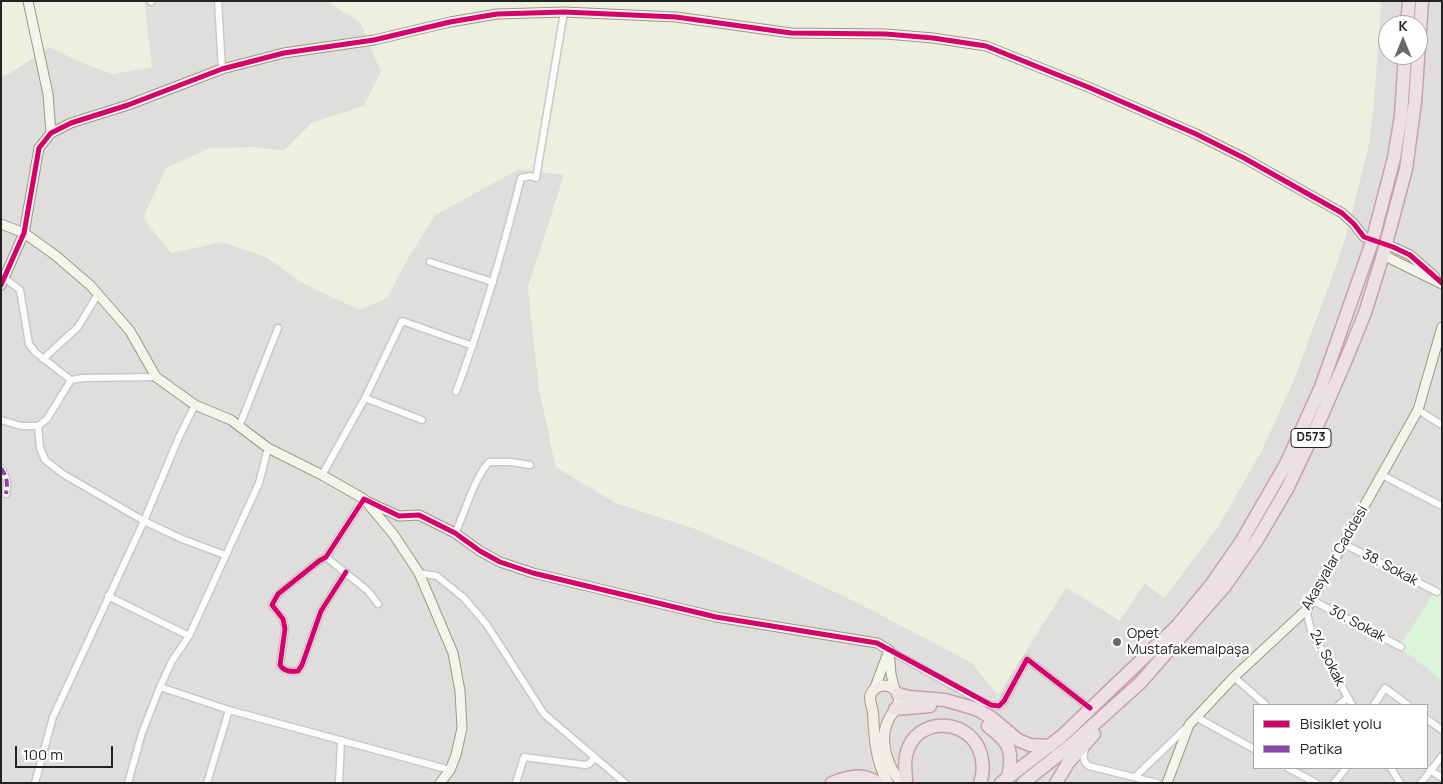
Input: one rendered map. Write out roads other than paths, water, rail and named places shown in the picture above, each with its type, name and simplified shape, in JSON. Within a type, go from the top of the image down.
[{"type":"highway","points":[[1408,15],[1409,1]]},
{"type":"highway","name":"D573","points":[[1023,783],[1071,745],[1140,683],[1224,586],[1257,540],[1286,489],[1318,424],[1345,362],[1388,251],[1406,169],[1416,102],[1422,1]]},
{"type":"highway","name":"D573","points":[[1005,780],[1050,746],[1177,626],[1211,585],[1242,542],[1286,464],[1321,387],[1372,242],[1394,158],[1401,116],[1404,65]]},
{"type":"highway","points":[[1056,783],[1068,763],[1140,683]]},
{"type":"highway","points":[[896,692],[909,697],[945,700],[976,709],[992,718],[1018,740],[1030,745],[1050,746]]},
{"type":"highway","points":[[895,710],[916,706],[947,708],[967,713],[983,722],[999,734],[1009,746],[1012,756],[1005,780]]},
{"type":"highway","points":[[906,783],[905,757],[909,747],[916,736],[925,729],[937,726],[952,726],[964,731],[974,740],[981,752],[980,783]]},
{"type":"highway","points":[[832,783],[844,777],[858,776],[872,779],[878,783]]},
{"type":"main road","points":[[888,783],[882,774],[878,759],[870,699],[874,690],[883,685],[892,687],[896,692],[899,703],[886,726],[884,746],[888,762],[896,777],[902,783]]},
{"type":"main road","points":[[872,708],[880,714],[890,713],[895,710]]},
{"type":"street","points":[[28,1],[48,94],[51,133]]},
{"type":"street","points":[[218,1],[222,69]]},
{"type":"street","points":[[456,392],[493,282],[521,178],[530,176],[536,178],[564,12]]},
{"type":"street","points":[[156,377],[83,378],[71,380],[43,359],[29,344],[20,290],[2,279],[24,233],[39,148],[51,133],[71,123],[128,105],[222,69],[284,53],[374,40],[450,22],[497,14],[564,12],[676,17],[791,33],[895,34],[986,46],[1088,87],[1196,134],[1236,154],[1342,213],[1364,237]]},
{"type":"street","points":[[1,224],[24,233],[55,255],[98,294],[130,331],[156,377],[195,404],[231,420],[268,448],[364,499],[399,516],[419,515],[455,533],[480,551],[500,562],[533,573],[716,617],[877,644],[982,702],[991,705],[999,706],[1004,701],[1027,659],[1090,708]]},
{"type":"street","points":[[1388,251],[1442,284]]},
{"type":"street","points":[[1388,251],[1410,255],[1442,284]]},
{"type":"street","points":[[430,262],[493,282]]},
{"type":"street","points":[[43,359],[78,327],[98,294]]},
{"type":"street","points":[[322,475],[365,398],[402,321],[473,346]]},
{"type":"street","points":[[239,426],[278,328]]},
{"type":"street","name":"Akasyalar Caddesi","points":[[1167,783],[1189,725],[1234,677],[1306,610],[1418,410],[1442,328]]},
{"type":"street","points":[[1,420],[21,426],[38,426],[47,420],[71,380]]},
{"type":"street","points":[[365,398],[422,420]]},
{"type":"street","points":[[34,783],[53,717],[144,521],[195,404]]},
{"type":"street","points":[[1418,410],[1442,425]]},
{"type":"street","points":[[38,426],[40,448],[45,460],[63,474],[144,521],[182,539],[225,555]]},
{"type":"street","points":[[128,783],[142,733],[160,687],[172,661],[189,636],[259,483],[268,448]]},
{"type":"street","points":[[455,533],[478,477],[489,462],[511,462],[530,465]]},
{"type":"street","points":[[1,468],[7,478],[6,494]]},
{"type":"street","points":[[1382,475],[1442,506]]},
{"type":"street","points":[[346,572],[321,611],[302,665],[298,671],[292,672],[283,669],[280,665],[285,629],[283,619],[272,605],[278,594],[326,557],[364,499]]},
{"type":"street","points":[[364,499],[394,535],[419,573],[453,653],[460,691],[462,728],[456,755],[450,770],[440,783]]},
{"type":"street","name":"38. Sokak","points":[[1344,544],[1437,592]]},
{"type":"street","points":[[326,557],[368,591],[378,604]]},
{"type":"street","points":[[419,573],[437,576],[464,598],[487,625],[544,714],[625,783]]},
{"type":"street","points":[[108,596],[189,636]]},
{"type":"street","name":"30. Sokak","points":[[1312,600],[1402,647]]},
{"type":"street","name":"24. Sokak","points":[[1306,610],[1311,630],[1351,704]]},
{"type":"street","points":[[874,690],[889,650]]},
{"type":"street","points":[[889,650],[891,674],[896,692]]},
{"type":"street","points":[[1234,677],[1265,704]]},
{"type":"street","points":[[160,687],[229,710],[450,770]]},
{"type":"street","points":[[1375,704],[1385,688],[1407,704]]},
{"type":"street","points":[[1341,704],[1347,698]]},
{"type":"street","points":[[207,783],[229,710]]},
{"type":"street","points":[[1196,717],[1253,748]]},
{"type":"street","points":[[1428,720],[1442,730]]},
{"type":"street","points":[[1135,777],[1189,725]]},
{"type":"street","points":[[339,783],[341,740]]},
{"type":"street","points":[[1086,742],[1083,757],[1084,761],[1090,766],[1157,783]]},
{"type":"street","points":[[1420,783],[1442,756]]},
{"type":"street","points":[[516,783],[524,757],[585,765],[589,764],[594,758]]},
{"type":"street","points":[[1290,769],[1316,783]]},
{"type":"street","points":[[1334,783],[1345,769]]},
{"type":"street","points":[[1391,769],[1400,783]]},
{"type":"street","points":[[1430,770],[1442,778]]},
{"type":"place","name":"Opet Mustafakemalpaşa","points":[[1117,642]]}]
